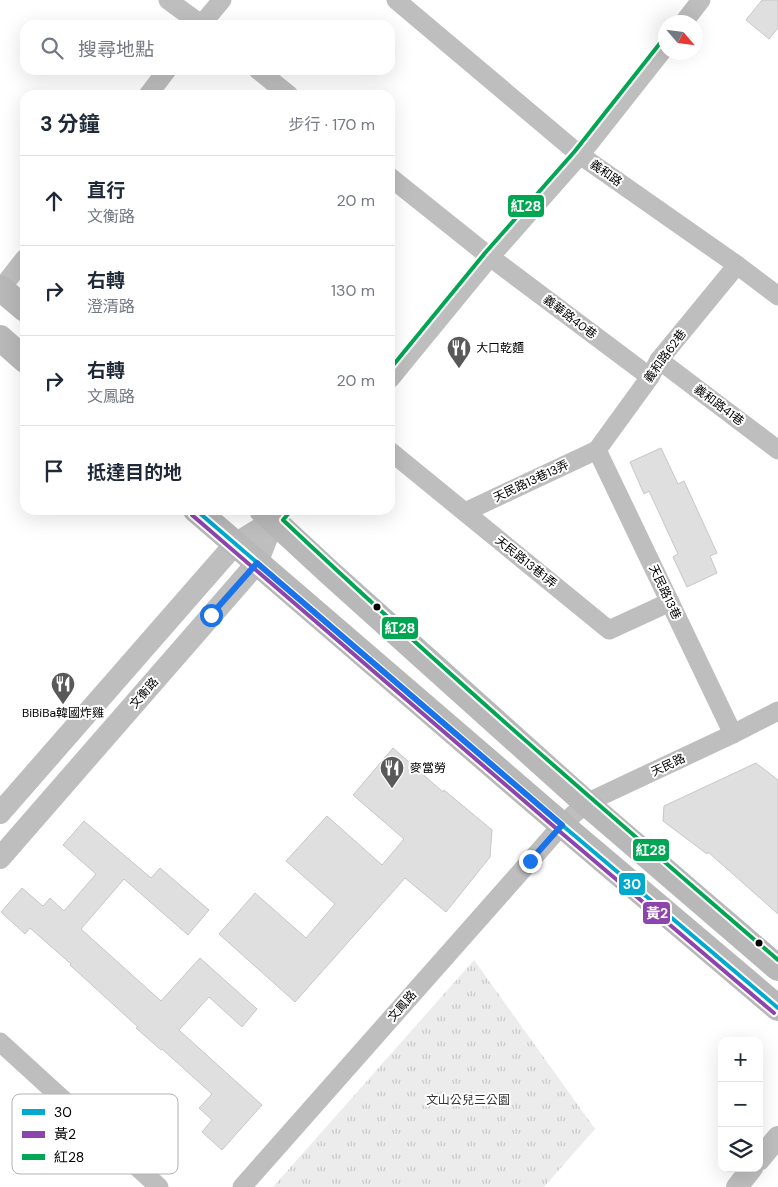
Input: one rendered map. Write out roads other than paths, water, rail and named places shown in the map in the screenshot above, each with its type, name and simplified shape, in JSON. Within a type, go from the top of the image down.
[{"type":"main road","points":[[0,289],[20,305]]},
{"type":"main road","points":[[0,338],[20,356]]},
{"type":"main road","points":[[202,515],[778,1008]]},
{"type":"main road","points":[[275,515],[329,572],[586,803],[778,968]]},
{"type":"street","points":[[168,0],[194,20]]},
{"type":"street","points":[[205,20],[222,0]]},
{"type":"street","name":"義和路","points":[[396,0],[580,155],[778,296]]},
{"type":"street","points":[[689,15],[701,0]]},
{"type":"street","points":[[395,366],[580,155],[658,56]]},
{"type":"street","points":[[152,90],[163,75]]},
{"type":"street","points":[[264,75],[283,90]]},
{"type":"street","name":"義華路40巷","points":[[395,181],[490,257],[655,368]]},
{"type":"street","points":[[0,289],[20,264]]},
{"type":"street","name":"義和路62巷","points":[[598,450],[655,368],[737,265]]},
{"type":"street","name":"義和路41巷","points":[[655,368],[778,450]]},
{"type":"street","name":"天民路13巷13弄","points":[[465,512],[598,450]]},
{"type":"street","name":"天民路13巷","points":[[598,450],[733,734]]},
{"type":"street","name":"天民路13巷1弄","points":[[395,455],[609,630],[670,602]]},
{"type":"street","points":[[0,813],[235,544],[271,515]]},
{"type":"street","name":"文衡路","points":[[0,858],[257,563],[272,515]]},
{"type":"street","name":"天民路","points":[[562,825],[586,803],[778,711]]},
{"type":"street","name":"文鳳路","points":[[242,1187],[562,825]]},
{"type":"street","points":[[0,1042],[57,1094]]},
{"type":"street","points":[[763,1155],[778,1137]]},
{"type":"street","points":[[737,1187],[749,1172]]},
{"type":"street","points":[[145,1174],[159,1187]]},
{"type":"place","name":"大口乾麵","points":[[459,369]]},
{"type":"place","name":"BiBiBa韓國炸雞","points":[[63,705]]},
{"type":"place","name":"麥當勞","points":[[392,789]]},
{"type":"park label","name":"文山公兒三公園","points":[[468,1100]]}]
